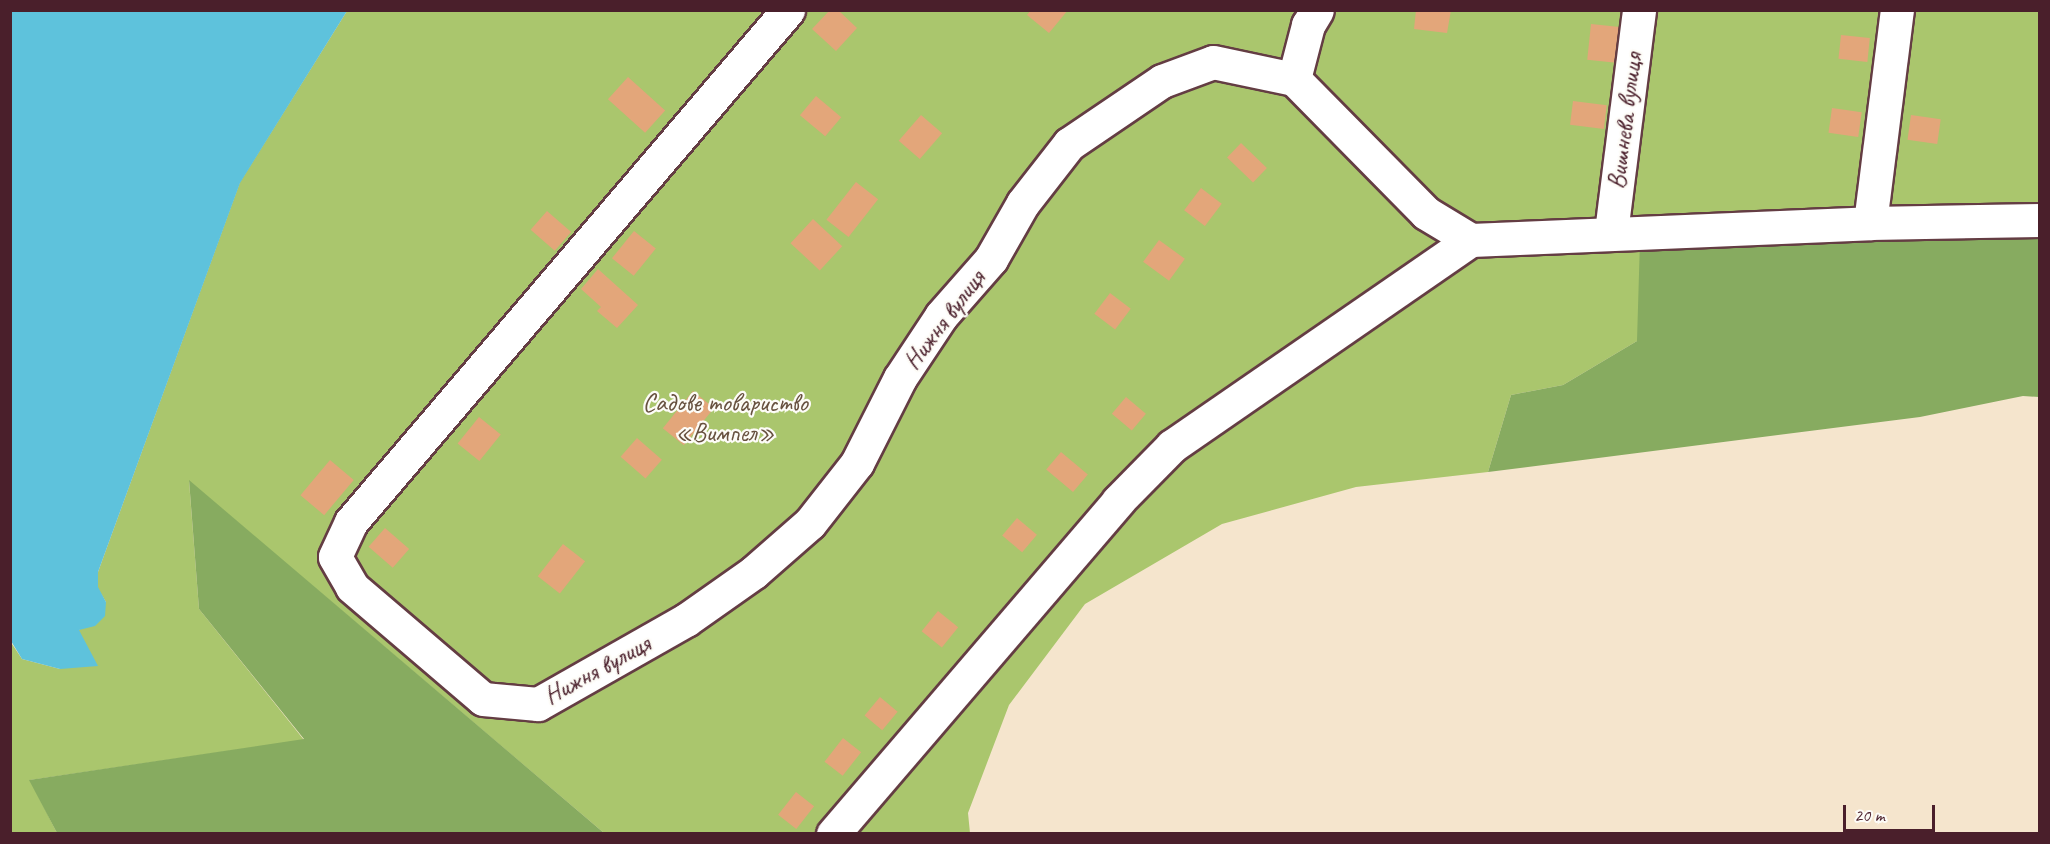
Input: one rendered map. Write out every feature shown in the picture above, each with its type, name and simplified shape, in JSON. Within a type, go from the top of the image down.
[{"type":"lane","name":"Нижня вулиця","points":[[788,10],[351,522],[335,558],[352,587],[483,699],[538,705],[686,620],[754,572],[810,523],[857,463],[900,378],[941,316],[991,259],[1023,203],[1069,144],[1162,81],[1213,62],[1294,78]]},
{"type":"lane","points":[[1317,10],[1308,26],[1294,78],[1426,213],[1471,240]]},
{"type":"lane","name":"Вишнева вулиця","points":[[1611,232],[1639,10]]},
{"type":"lane","points":[[1870,222],[1897,10]]},
{"type":"lane","points":[[833,834],[1118,501],[1172,446],[1471,240],[1870,222],[2040,220]]},
{"type":"green space","name":"Садове товариство «Вимпел»","points":[[347,11],[2039,11],[2039,236],[1637,341],[1563,385],[1511,395],[1488,472],[1356,487],[1222,524],[1085,604],[1009,705],[968,813],[970,833],[604,833],[189,481],[199,609],[304,740],[30,780],[57,833],[11,833],[10,641],[22,659],[60,669],[79,630],[106,602],[97,587],[98,572],[240,182]]},
{"type":"green space","points":[[2039,231],[2039,397],[2023,396],[1920,417],[1488,472],[1511,395],[1563,385],[1637,341],[1640,240]]},
{"type":"green space","points":[[189,480],[604,833],[57,833],[29,780],[304,739],[199,609]]},
{"type":"water","points":[[11,10],[347,11],[240,183],[98,572],[98,587],[106,602],[105,616],[95,626],[79,630],[98,666],[60,669],[22,659],[11,641]]},
{"type":"building","points":[[830,10],[838,10],[857,28],[836,51],[812,29]]},
{"type":"building","points":[[1031,10],[1068,10],[1049,33],[1027,15]]},
{"type":"building","points":[[1416,10],[1451,10],[1447,33],[1414,29]]},
{"type":"building","points":[[1591,24],[1620,27],[1616,63],[1587,60]]},
{"type":"building","points":[[1841,35],[1870,38],[1867,62],[1838,59]]},
{"type":"building","points":[[628,77],[665,110],[645,133],[608,99]]},
{"type":"building","points":[[816,96],[841,117],[825,136],[800,115]]},
{"type":"building","points":[[1573,101],[1607,105],[1604,129],[1570,125]]},
{"type":"building","points":[[1832,108],[1862,112],[1858,137],[1829,133]]},
{"type":"building","points":[[921,115],[942,133],[920,159],[899,141]]},
{"type":"building","points":[[1911,115],[1941,119],[1937,144],[1908,140]]},
{"type":"building","points":[[1241,143],[1267,168],[1253,182],[1227,157]]},
{"type":"building","points":[[856,182],[878,199],[849,237],[826,220]]},
{"type":"building","points":[[1201,188],[1222,204],[1205,226],[1184,210]]},
{"type":"building","points":[[547,211],[571,232],[555,251],[531,230]]},
{"type":"building","points":[[813,219],[842,246],[820,270],[790,243]]},
{"type":"building","points":[[634,231],[656,249],[634,276],[612,258]]},
{"type":"building","points":[[1159,240],[1185,259],[1169,281],[1143,262]]},
{"type":"building","points":[[598,269],[638,305],[617,328],[597,311],[601,307],[581,289]]},
{"type":"building","points":[[1110,293],[1131,309],[1115,329],[1094,314]]},
{"type":"building","points":[[693,391],[714,408],[684,445],[663,428]]},
{"type":"building","points":[[1126,397],[1146,414],[1132,431],[1112,414]]},
{"type":"building","points":[[479,417],[501,435],[479,461],[458,443]]},
{"type":"building","points":[[637,438],[662,460],[646,479],[621,457]]},
{"type":"building","points":[[1061,452],[1088,474],[1073,492],[1046,470]]},
{"type":"building","points":[[330,460],[354,480],[324,515],[300,495]]},
{"type":"building","points":[[1017,518],[1037,535],[1022,552],[1002,536]]},
{"type":"building","points":[[385,528],[409,549],[393,568],[369,547]]},
{"type":"building","points":[[563,544],[585,561],[560,594],[538,576]]},
{"type":"building","points":[[938,611],[958,627],[942,648],[922,631]]},
{"type":"building","points":[[880,697],[898,712],[882,730],[865,715]]},
{"type":"building","points":[[843,738],[861,752],[843,776],[825,762]]},
{"type":"building","points":[[796,792],[814,806],[796,829],[778,815]]}]
